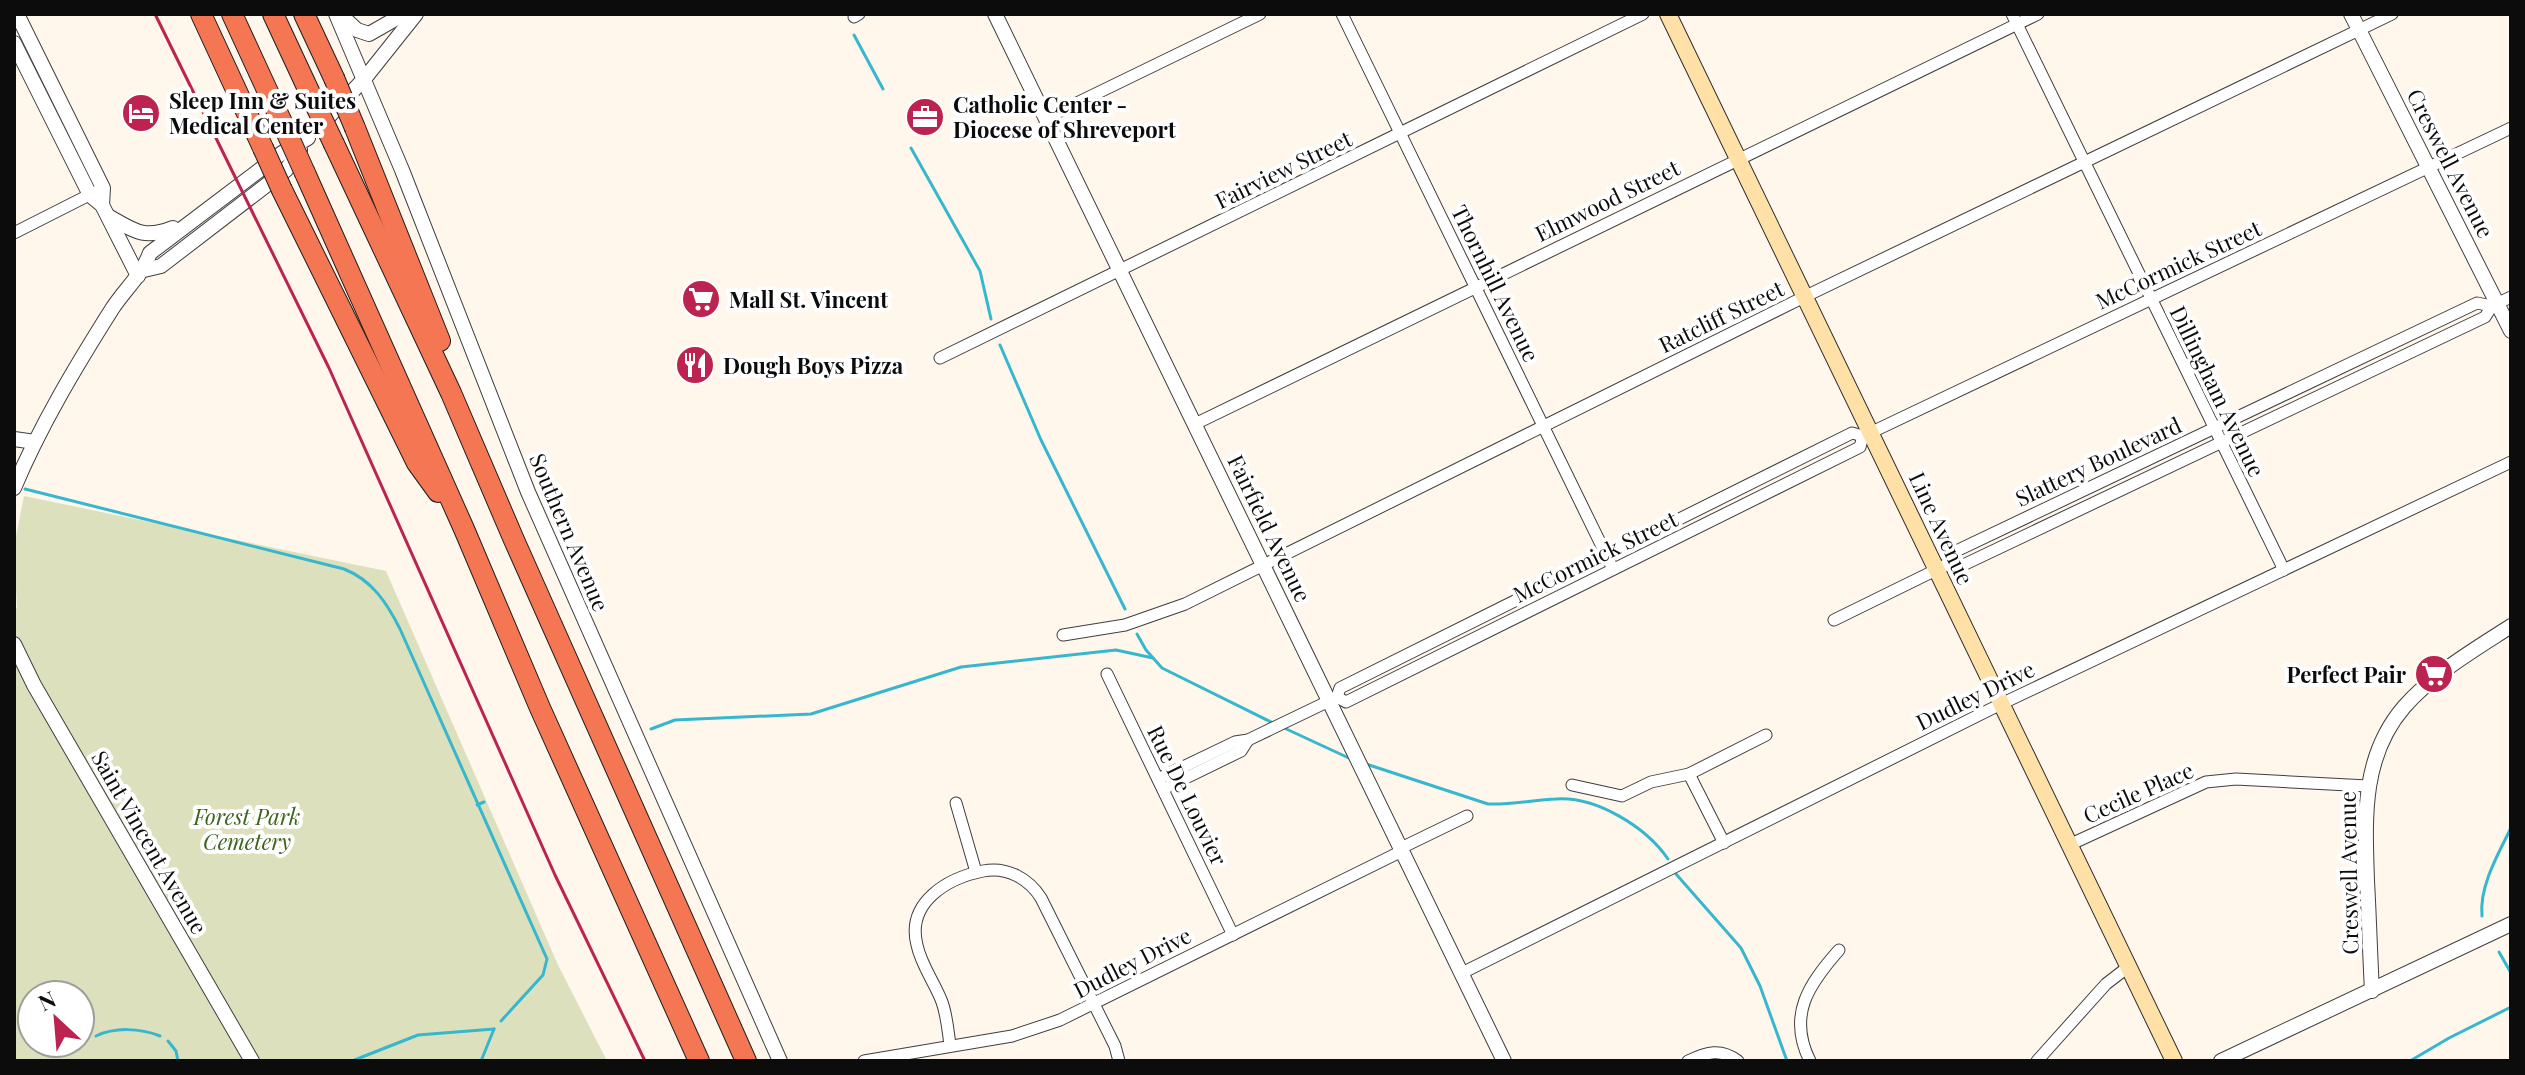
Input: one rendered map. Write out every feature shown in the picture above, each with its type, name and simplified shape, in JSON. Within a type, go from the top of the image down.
[{"type":"highway","points":[[201,14],[282,190],[417,463],[464,529]]},
{"type":"highway","points":[[232,14],[699,1061]]},
{"type":"highway","points":[[273,14],[451,393],[746,1061]]},
{"type":"highway","points":[[304,14],[355,128],[441,342],[514,540]]},
{"type":"main road","name":"Line Avenue","points":[[1668,14],[1806,296],[1867,434],[1941,567],[2001,704],[2174,1061]]},
{"type":"street","points":[[17,14],[30,40],[45,88],[105,211],[141,273]]},
{"type":"street","points":[[338,14],[357,30],[369,34],[404,14]]},
{"type":"street","name":"Southern Avenue","points":[[338,14],[524,484],[780,1061]]},
{"type":"street","points":[[141,273],[161,266],[286,170],[308,138],[365,78],[416,14]]},
{"type":"street","name":"Fairfield Avenue","points":[[995,14],[1264,565],[1333,699],[1353,749],[1504,1061]]},
{"type":"street","points":[[1046,118],[1260,14]]},
{"type":"street","name":"Thornhill Avenue","points":[[1342,14],[1613,569]]},
{"type":"street","name":"Fairview Street","points":[[940,358],[1643,14]]},
{"type":"street","name":"Elmwood Street","points":[[1195,424],[2014,19],[2038,14]]},
{"type":"street","name":"Creswell Avenue","points":[[2351,14],[2500,302],[2511,331]]},
{"type":"street","name":"Ratcliff Street","points":[[1063,635],[1125,625],[1163,613],[1806,296],[2392,14]]},
{"type":"street","name":"Dillingham Avenue","points":[[2014,19],[2284,570]]},
{"type":"street","points":[[30,40],[14,47],[45,88]]},
{"type":"street","name":"McCormick Street","points":[[1867,434],[1860,447],[1346,702],[1333,699],[1340,688],[1852,433],[1867,434],[2511,128]]},
{"type":"street","points":[[14,488],[35,442],[112,309],[141,273],[150,253],[282,153],[308,138]]},
{"type":"street","points":[[14,233],[96,192]]},
{"type":"street","points":[[105,211],[145,235],[161,233],[195,218]]},
{"type":"street","name":"Slattery Boulevard","points":[[1834,620],[1941,567],[1952,553],[2477,303],[2500,302]]},
{"type":"street","name":"Slattery Boulevard","points":[[1941,567],[1959,567],[2222,444],[2485,317],[2500,302]]},
{"type":"street","points":[[14,439],[35,442]]},
{"type":"street","name":"Dudley Drive","points":[[1462,973],[2001,704],[2511,462]]},
{"type":"street","points":[[1738,490],[1745,504]]},
{"type":"street","name":"Creswell Avenue","points":[[2372,991],[2365,819],[2368,786],[2380,745],[2402,709],[2444,670],[2511,626]]},
{"type":"street","points":[[1463,627],[1470,640]]},
{"type":"street","name":"Saint Vincent Avenue","points":[[14,644],[41,698],[252,1061]]},
{"type":"street","name":"Rue De Louvier","points":[[1107,674],[1233,935]]},
{"type":"street","points":[[1160,784],[1235,742],[1248,740],[1333,699]]},
{"type":"street","points":[[1572,785],[1622,796],[1651,782],[1689,774],[1766,735]]},
{"type":"street","points":[[1689,774],[1724,843]]},
{"type":"street","name":"Cecile Place","points":[[2069,845],[2206,782],[2236,779],[2368,786]]},
{"type":"street","points":[[956,803],[976,872]]},
{"type":"street","name":"Dudley Drive","points":[[864,1061],[1022,1034],[1060,1020],[1467,816]]},
{"type":"street","points":[[950,1045],[942,1004],[917,946],[916,925],[922,908],[935,891],[976,872],[993,870],[1009,872],[1034,887],[1048,909],[1115,1046],[1119,1061]]},
{"type":"street","points":[[2221,1061],[2511,924]]},
{"type":"street","points":[[1810,1061],[1803,1044],[1802,1010],[1814,979],[1839,950]]},
{"type":"street","points":[[2037,1061],[2106,984],[2128,967]]},
{"type":"street","points":[[1688,1061],[1718,1051],[1738,1061]]},
{"type":"green space","name":"Forest Park Cemetery","points":[[24,496],[386,571],[558,965],[607,1061],[14,1061],[14,610],[17,608],[14,547]]},
{"type":"waterway","points":[[854,35],[883,89]]},
{"type":"waterway","points":[[911,148],[980,271],[991,319]]},
{"type":"waterway","points":[[1000,345],[1041,440],[1125,609]]},
{"type":"waterway","points":[[25,489],[344,569],[363,579],[378,593],[400,629],[547,959],[543,975],[501,1021]]},
{"type":"waterway","points":[[1137,634],[1162,668],[1275,724]]},
{"type":"waterway","points":[[651,729],[675,720],[811,714],[961,667],[1116,650],[1153,658]]},
{"type":"waterway","points":[[1282,727],[1351,759]]},
{"type":"waterway","points":[[1366,764],[1488,804],[1571,799],[1603,808],[1633,825],[1668,859]]},
{"type":"waterway","points":[[477,805],[484,802]]},
{"type":"waterway","points":[[2482,916],[2486,882],[2511,828]]},
{"type":"waterway","points":[[1676,874],[1741,948],[1760,986],[1787,1061]]},
{"type":"waterway","points":[[2499,952],[2511,973]]},
{"type":"waterway","points":[[2410,1061],[2511,1007]]},
{"type":"waterway","points":[[352,1061],[418,1035],[494,1029]]},
{"type":"waterway","points":[[481,1061],[494,1029]]},
{"type":"waterway","points":[[96,1036],[128,1030],[160,1036]]},
{"type":"waterway","points":[[168,1041],[176,1051],[178,1061]]},
{"type":"railway","points":[[155,14],[329,368],[555,875],[645,1061]]},
{"type":"place","name":"Sleep Inn & Suites Medical Center","points":[[141,113]]},
{"type":"place","name":"Catholic Center - Diocese of Shreveport","points":[[925,117]]},
{"type":"place","name":"Mall St. Vincent","points":[[701,299]]},
{"type":"place","name":"Dough Boys Pizza","points":[[695,365]]},
{"type":"place","name":"Perfect Pair","points":[[2434,674]]}]
